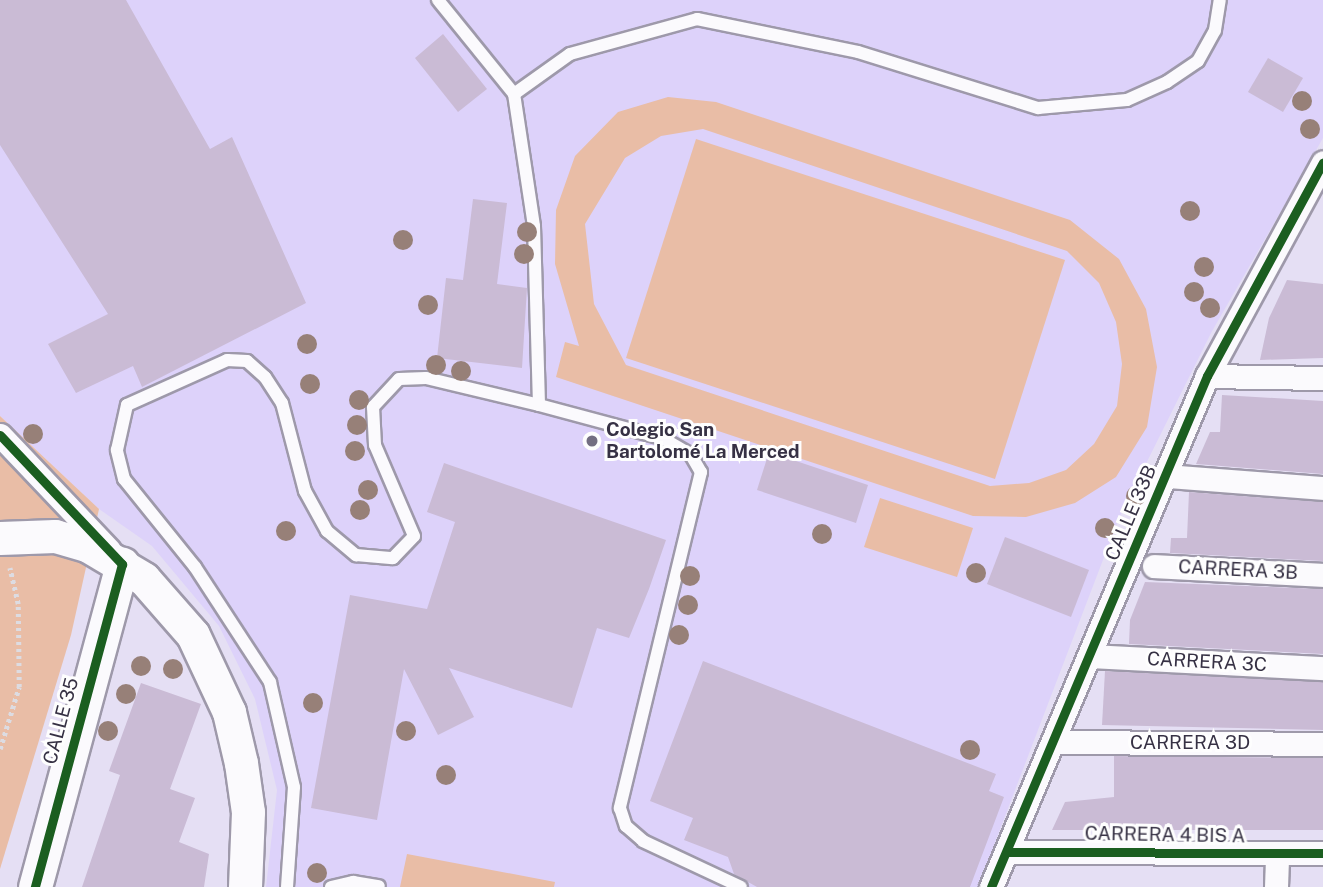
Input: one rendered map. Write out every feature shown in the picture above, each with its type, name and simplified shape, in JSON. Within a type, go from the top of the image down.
[{"type":"main road","points":[[2,538],[55,536],[122,564],[193,635],[229,712],[248,812],[245,887]]},
{"type":"main road","name":"CALLE 35","points":[[35,887],[122,564]]},
{"type":"street","name":"CALLE 33B","points":[[991,887],[1056,742],[1207,376],[1323,162]]},
{"type":"street","points":[[1207,376],[1323,378]]},
{"type":"street","points":[[0,435],[122,564]]},
{"type":"street","points":[[1167,476],[1323,488]]},
{"type":"street","name":"CARRERA 3B","points":[[1154,566],[1323,575]]},
{"type":"street","name":"CARRERA 3C","points":[[1092,656],[1323,668]]},
{"type":"street","name":"CARRERA 3D","points":[[1056,742],[1323,744]]},
{"type":"street","name":"CARRERA 4 BIS A","points":[[1008,852],[1323,853]]},
{"type":"street","points":[[1276,887],[1277,854]]},
{"type":"lane","points":[[439,0],[514,94],[534,226],[540,405]]},
{"type":"lane","points":[[514,94],[570,54],[696,19],[858,52],[1038,108],[1127,100],[1198,61],[1215,30],[1220,0]]},
{"type":"lane","points":[[287,887],[294,787],[270,682],[195,567],[124,479],[117,450],[127,405],[208,364],[247,361],[282,403],[305,491],[327,531],[356,555],[393,558],[414,536],[375,445],[373,407],[384,390],[399,379],[426,377],[540,405],[662,438],[691,455],[701,472],[620,808],[626,827],[643,841],[741,887]]},
{"type":"lane","points":[[331,887],[353,881],[379,886]]},
{"type":"path","points":[[0,749],[19,687],[18,604],[2,538]]},
{"type":"shaded area","name":"Colegio San Bartolomé La Merced","points":[[0,0],[1323,0],[1323,138],[1211,333],[1119,518],[978,887],[266,887],[277,790],[255,699],[219,626],[152,546],[99,509],[0,416]]},
{"type":"shaded area","points":[[668,97],[716,102],[1070,220],[1119,259],[1146,309],[1157,367],[1147,427],[1116,477],[1075,503],[1026,517],[973,516],[556,377],[565,342],[579,346],[555,264],[556,210],[575,156],[618,112]],"holes":[[[703,129],[1067,251],[1099,283],[1116,322],[1122,364],[1117,406],[1094,444],[1066,470],[1029,483],[990,486],[626,365],[594,304],[585,224],[625,158],[661,136]]]},
{"type":"shaded area","points":[[696,139],[1065,260],[995,479],[626,358]]},
{"type":"shaded area","points":[[0,416],[99,509],[71,635],[0,869]]},
{"type":"shaded area","points":[[880,498],[973,528],[957,577],[864,547]]},
{"type":"shaded area","points":[[407,854],[555,882],[554,887],[400,887]]},
{"type":"building","points":[[0,0],[126,0],[210,149],[232,137],[306,303],[142,387],[133,366],[76,393],[48,344],[108,314],[0,145]]},
{"type":"building","points":[[443,34],[487,89],[458,112],[415,58]]},
{"type":"building","points":[[1268,58],[1303,78],[1283,112],[1248,92]]},
{"type":"building","points":[[473,199],[507,203],[497,284],[527,288],[522,368],[437,358],[446,278],[463,280]]},
{"type":"building","points":[[1287,280],[1323,284],[1323,358],[1260,360],[1269,318]]},
{"type":"building","points":[[1222,395],[1323,401],[1323,474],[1196,464],[1210,432],[1220,432]]},
{"type":"building","points":[[769,452],[868,485],[856,523],[757,490]]},
{"type":"building","points":[[444,463],[666,540],[649,589],[629,638],[597,628],[572,708],[449,668],[474,717],[438,735],[404,669],[377,820],[311,808],[350,595],[427,609],[455,522],[427,512]]},
{"type":"building","points":[[1189,492],[1323,502],[1323,561],[1170,553],[1171,538],[1187,538]]},
{"type":"building","points":[[1005,537],[1089,570],[1071,617],[987,584]]},
{"type":"building","points":[[1145,582],[1323,589],[1323,654],[1129,644],[1130,620]]},
{"type":"building","points":[[703,661],[996,774],[989,791],[1004,797],[970,887],[757,887],[734,874],[728,857],[684,840],[693,818],[650,801]]},
{"type":"building","points":[[1105,671],[1323,682],[1323,730],[1102,725]]},
{"type":"building","points":[[141,683],[201,704],[170,789],[195,798],[179,842],[209,854],[204,887],[82,887],[120,775],[109,771]]},
{"type":"building","points":[[1114,756],[1323,758],[1323,830],[1052,830],[1065,802],[1114,797]]},
{"type":"cycle path","points":[[991,887],[1207,376],[1323,162]]},
{"type":"cycle path","points":[[0,435],[122,564],[35,887]]},
{"type":"cycle path","points":[[1008,852],[1323,853]]},
{"type":"place","name":"Colegio San Bartolomé La Merced","points":[[592,441]]}]
